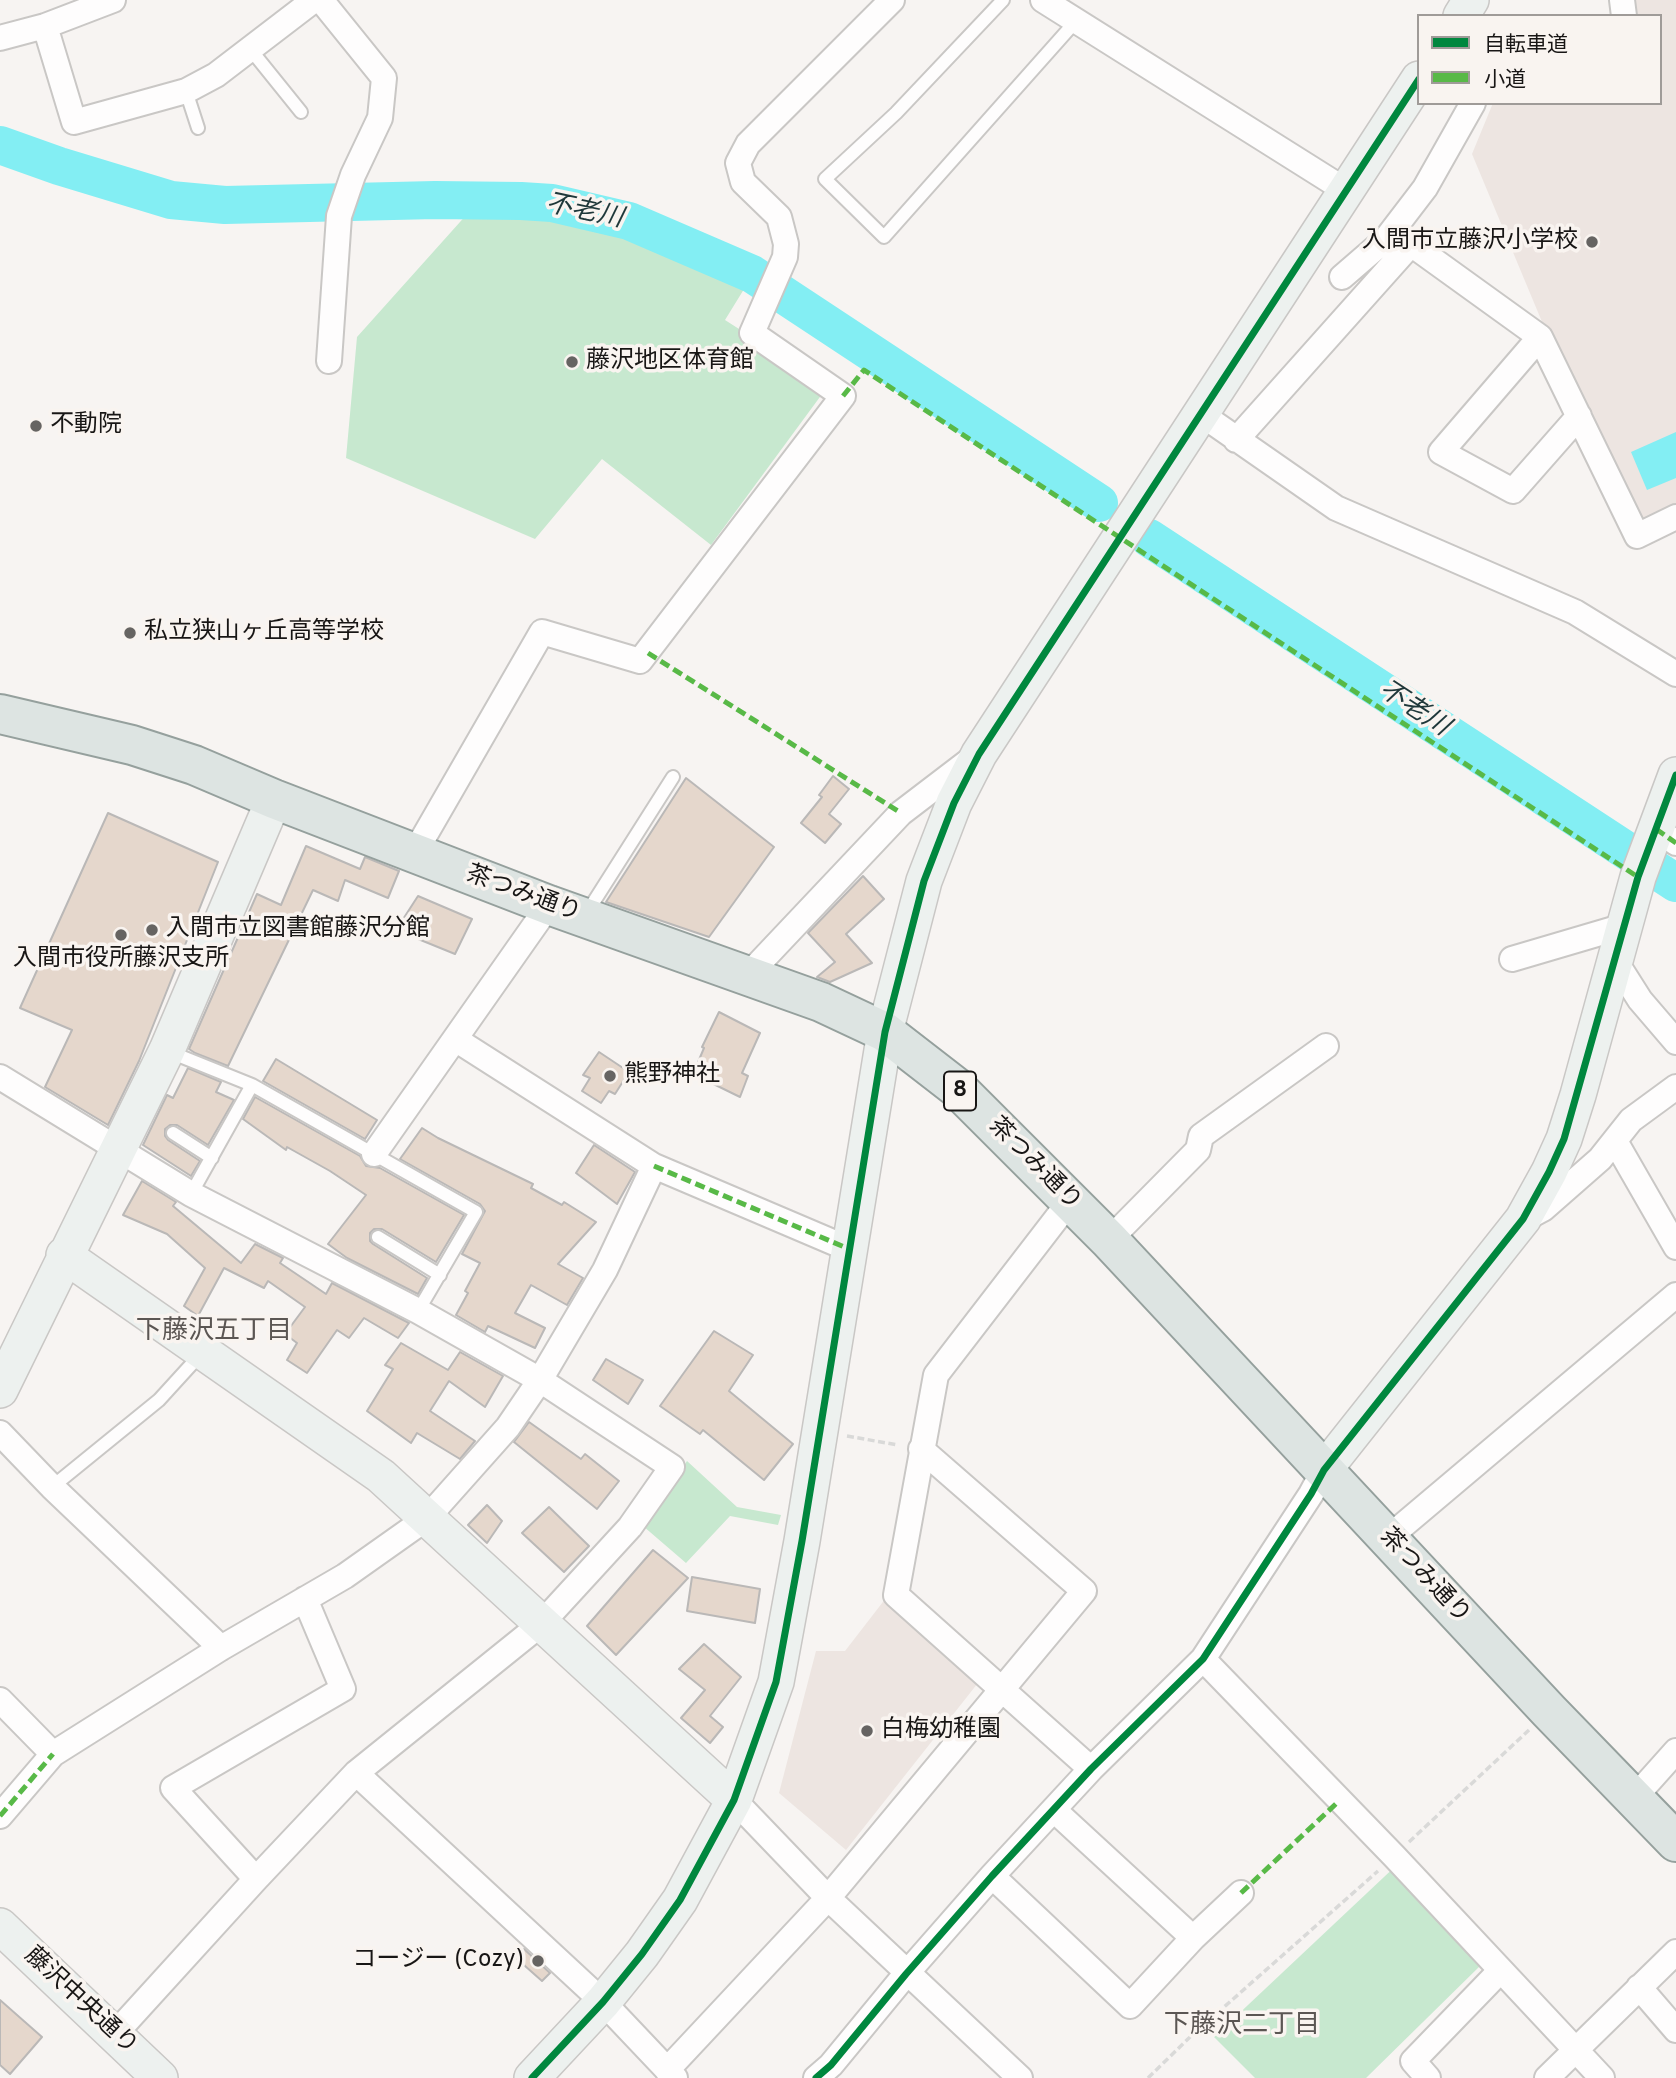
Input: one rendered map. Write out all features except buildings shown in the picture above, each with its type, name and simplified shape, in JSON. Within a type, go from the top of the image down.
[{"type":"main road","name":"茶つみ通り","points":[[0,714],[132,745],[194,765],[274,799],[548,905],[821,1002],[885,1032],[956,1087],[1109,1240],[1549,1712],[1676,1842]]},
{"type":"street","points":[[0,38],[45,26],[114,0]]},
{"type":"street","points":[[45,26],[74,122],[186,91],[216,75],[314,0]]},
{"type":"street","points":[[321,0],[384,78],[380,118],[353,176],[340,216],[329,361]]},
{"type":"street","points":[[414,853],[542,632],[640,661],[843,396],[752,333],[785,257],[786,244],[779,217],[743,182],[738,163],[748,144],[892,0]]},
{"type":"street","points":[[1043,0],[1345,190]]},
{"type":"street","points":[[532,2078],[603,2002],[642,1954],[680,1900],[734,1800],[775,1682],[802,1541],[885,1032],[925,881],[954,803],[979,754],[1417,82]]},
{"type":"street","points":[[1342,277],[1386,239],[1425,187],[1472,105]]},
{"type":"street","points":[[1236,440],[1411,244],[1540,337],[1637,536],[1676,517]]},
{"type":"street","points":[[1540,337],[1441,452],[1513,491],[1579,416]]},
{"type":"street","points":[[1201,414],[1336,508],[1575,612],[1676,674]]},
{"type":"street","points":[[748,975],[901,813],[979,754]]},
{"type":"street","points":[[831,2074],[906,1973],[992,1877],[1091,1769],[1203,1659],[1324,1470],[1523,1219],[1564,1139],[1638,877],[1666,836],[1676,775]]},
{"type":"street","points":[[0,1390],[167,1050],[274,799]]},
{"type":"street","points":[[374,1154],[548,905]]},
{"type":"street","points":[[1512,959],[1624,926]]},
{"type":"street","points":[[1614,959],[1640,1000],[1676,1042]]},
{"type":"street","points":[[455,1039],[654,1166],[849,1249]]},
{"type":"street","points":[[1109,1240],[1198,1150],[1201,1136],[1326,1046]]},
{"type":"street","points":[[0,1077],[191,1194],[418,1311],[540,1380],[672,1467],[630,1527],[541,1624],[356,1773],[114,2035]]},
{"type":"street","points":[[1523,1219],[1543,1209],[1600,1159],[1631,1120],[1676,1087]]},
{"type":"street","points":[[1615,1141],[1676,1247]]},
{"type":"street","points":[[0,1816],[53,1754],[221,1648],[345,1576],[427,1518],[509,1427],[540,1380],[605,1270],[654,1166]]},
{"type":"street","points":[[1070,1201],[936,1375],[896,1595],[1091,1769]]},
{"type":"street","points":[[64,1255],[381,1476],[734,1800],[828,1898],[1020,2078]]},
{"type":"street","points":[[1388,1538],[1676,1295]]},
{"type":"street","points":[[0,1433],[52,1487],[221,1648]]},
{"type":"street","points":[[356,1773],[603,2002],[671,2074],[828,1898],[1084,1591],[921,1449]]},
{"type":"street","points":[[256,1879],[173,1788],[343,1689],[305,1599]]},
{"type":"street","points":[[1203,1659],[1394,1856],[1602,2078]]},
{"type":"street","points":[[0,1700],[53,1754]]},
{"type":"street","points":[[1634,1798],[1676,1751]]},
{"type":"street","points":[[1054,1810],[1193,1938]]},
{"type":"street","points":[[992,1877],[1130,2006],[1193,1938],[1241,1892]]},
{"type":"street","name":"藤沢中央通り","points":[[2,1933],[160,2078]]},
{"type":"street","points":[[1547,2078],[1676,1952]]},
{"type":"street","points":[[1428,2078],[1413,2061],[1500,1971]]},
{"type":"street","points":[[1639,1987],[1676,2030]]},
{"type":"lane","points":[[1003,0],[896,113],[825,178],[884,237],[1076,21]]},
{"type":"lane","points":[[251,50],[301,112]]},
{"type":"lane","points":[[186,91],[198,128]]},
{"type":"lane","points":[[584,917],[673,778]]},
{"type":"lane","points":[[167,1050],[252,1085],[476,1212],[418,1311]]},
{"type":"lane","points":[[191,1194],[252,1085]]},
{"type":"lane","points":[[173,1133],[212,1158]]},
{"type":"lane","points":[[378,1237],[440,1275]]},
{"type":"lane","points":[[52,1487],[159,1400],[203,1352]]},
{"type":"path","points":[[820,1432],[921,1449]]},
{"type":"path","points":[[1148,2078],[1549,1712]]},
{"type":"shaded area","name":"入間市立藤沢小学校","points":[[1630,0],[1676,0],[1676,506],[1640,521],[1545,329],[1472,154],[1492,105],[1662,105],[1662,14],[1631,14]]},
{"type":"shaded area","name":"白梅幼稚園","points":[[896,1585],[989,1669],[846,1850],[779,1793],[816,1651],[845,1651]]},
{"type":"green space","name":"藤沢地区体育館","points":[[477,203],[637,228],[749,281],[725,320],[828,386],[711,545],[602,459],[535,539],[346,458],[357,337]]},
{"type":"green space","points":[[687,1461],[737,1507],[781,1515],[778,1525],[730,1516],[686,1563],[643,1526]]},
{"type":"green space","points":[[1401,1861],[1480,1966],[1366,2078],[1255,2078],[1214,2037]]},
{"type":"water","points":[[1676,432],[1676,478],[1647,490],[1631,452]]},
{"type":"waterway","name":"不老川","points":[[0,145],[171,200],[225,205],[435,200],[521,201],[552,203],[629,221],[752,274],[1099,503]]},
{"type":"waterway","name":"不老川","points":[[1149,538],[1676,883]]},
{"type":"marked path","points":[[843,396],[864,370],[1638,877]]},
{"type":"marked path","points":[[648,653],[901,813]]},
{"type":"marked path","points":[[1656,829],[1676,843]]},
{"type":"marked path","points":[[654,1166],[849,1249]]},
{"type":"marked path","points":[[0,1816],[53,1754]]},
{"type":"marked path","points":[[1241,1893],[1339,1801]]},
{"type":"cycle path","points":[[532,2078],[603,2002],[642,1954],[680,1900],[734,1800],[776,1682],[802,1541],[885,1032],[924,881],[954,803],[979,754],[1417,82]]},
{"type":"cycle path","points":[[816,2078],[831,2065],[992,1876],[1091,1769],[1203,1659],[1324,1470],[1523,1219],[1564,1139],[1638,877],[1676,775]]},
{"type":"place","name":"入間市立藤沢小学校","points":[[1592,242]]},
{"type":"place","name":"藤沢地区体育館","points":[[572,362]]},
{"type":"place","name":"不動院","points":[[36,426]]},
{"type":"place","name":"私立狭山ヶ丘高等学校","points":[[130,633]]},
{"type":"place","name":"入間市立図書館藤沢分館","points":[[152,930]]},
{"type":"place","name":"入間市役所藤沢支所","points":[[121,935]]},
{"type":"place","name":"熊野神社","points":[[610,1076]]},
{"type":"place","name":"白梅幼稚園","points":[[867,1731]]},
{"type":"place","name":"コージー (Cozy)","points":[[538,1961]]},
{"type":"district","name":"下藤沢五丁目","points":[[214,1333]]},
{"type":"district","name":"下藤沢二丁目","points":[[1242,2027]]}]
